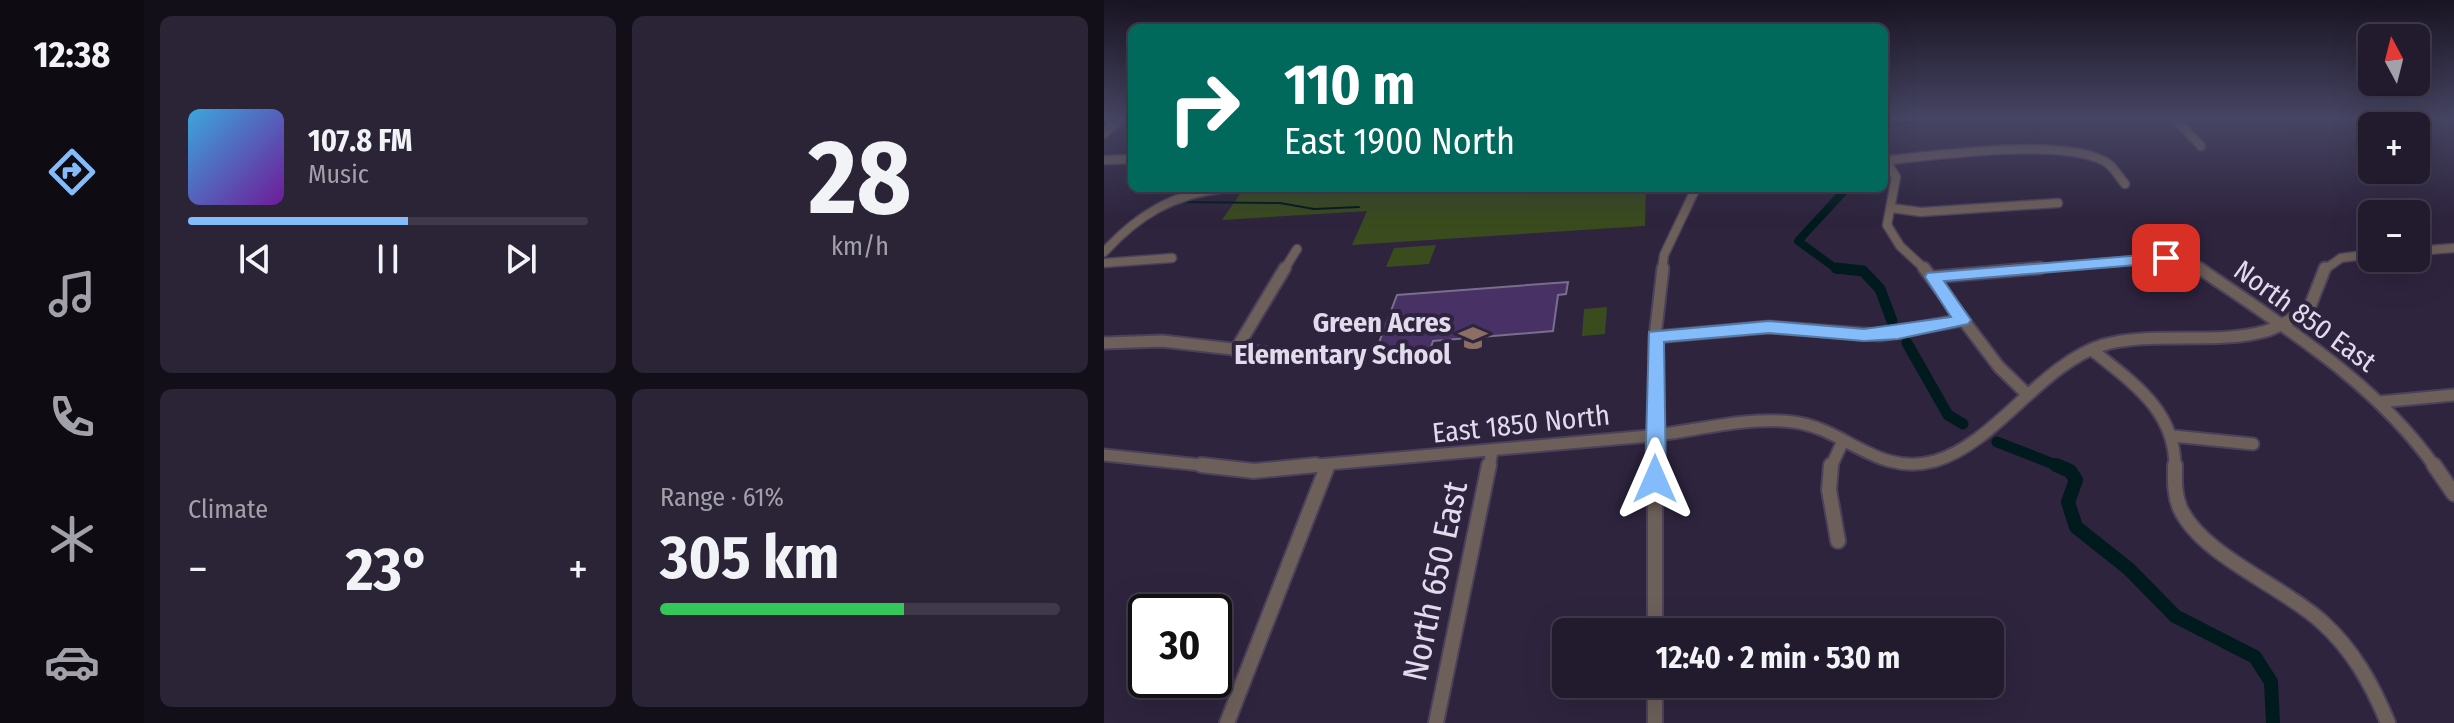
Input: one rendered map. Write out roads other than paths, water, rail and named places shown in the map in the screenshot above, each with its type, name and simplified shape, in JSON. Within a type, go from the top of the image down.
[{"type":"street","points":[[1888,158],[1960,152]]},
{"type":"street","points":[[2043,152],[2084,154],[2107,162],[2125,184]]},
{"type":"street","points":[[1104,160],[1128,159]]},
{"type":"street","points":[[1888,163],[1898,187],[1887,226],[1893,237],[1933,277],[1991,362],[2028,395]]},
{"type":"street","points":[[1104,252],[1133,220],[1174,197],[1202,192]]},
{"type":"street","points":[[1655,618],[1655,337],[1664,255],[1694,192]]},
{"type":"street","points":[[1891,208],[1921,212],[2058,203]]},
{"type":"street","points":[[2430,250],[2454,248]]},
{"type":"street","points":[[1235,351],[1297,249]]},
{"type":"street","points":[[2279,325],[2309,309],[2318,275],[2327,263],[2338,257],[2358,255]]},
{"type":"street","points":[[1104,263],[1172,258]]},
{"type":"street","name":"North 850 East","points":[[1933,277],[2166,258],[2194,265],[2333,361],[2379,402],[2425,453],[2454,494]]},
{"type":"street","points":[[1655,337],[1769,327],[1880,335],[1962,320]]},
{"type":"street","name":"East 1850 North","points":[[1104,455],[1254,471],[1492,451],[1769,421],[1795,422],[1820,429],[1886,463],[1909,465],[1936,461],[1960,450],[2071,361],[2092,350],[2120,342],[2266,331],[2279,325]]},
{"type":"street","points":[[1104,343],[1162,341],[1303,357]]},
{"type":"street","points":[[2092,350],[2158,409],[2173,436],[2172,484],[2176,501],[2188,521],[2205,539],[2320,616],[2360,664],[2388,723]]},
{"type":"street","points":[[2379,402],[2454,395]]},
{"type":"street","points":[[2173,436],[2253,444]]},
{"type":"street","points":[[1838,541],[1828,475],[1830,457],[1842,443]]},
{"type":"street","name":"North 650 East","points":[[1436,723],[1492,451]]},
{"type":"street","points":[[1227,723],[1327,467]]},
{"type":"street","points":[[1655,698],[1655,723]]},
{"type":"waterway","points":[[1843,192],[1798,241],[1838,270],[1845,270]]},
{"type":"waterway","points":[[1179,202],[1280,203],[1314,209],[1359,207]]},
{"type":"waterway","points":[[1836,268],[1863,271],[1880,289],[1892,321]]},
{"type":"waterway","points":[[1907,343],[1948,415],[1963,424]]},
{"type":"waterway","points":[[1997,442],[2057,466]]},
{"type":"waterway","points":[[2057,466],[2061,467]]},
{"type":"waterway","points":[[2057,466],[2070,471],[2076,480],[2068,502],[2076,527],[2129,569],[2175,616],[2255,657],[2271,682],[2273,723]]},
{"type":"place","name":"Green Acres Elementary School","points":[[1473,338]]}]
